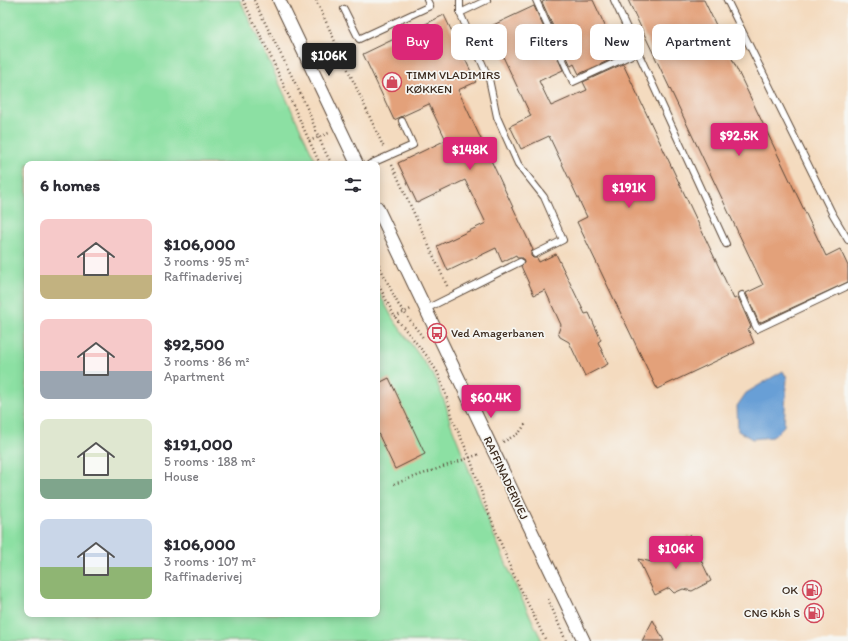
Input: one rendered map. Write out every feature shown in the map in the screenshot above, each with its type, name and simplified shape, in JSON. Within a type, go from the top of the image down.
[{"type":"street","points":[[279,0],[356,161]]},
{"type":"street","name":"RAFFINADERIVEJ","points":[[380,212],[584,641]]},
{"type":"lane","points":[[344,9],[359,39],[430,6],[427,0]]},
{"type":"lane","points":[[460,0],[460,13],[489,79],[498,118],[518,164],[544,197],[563,240],[535,254]]},
{"type":"lane","points":[[460,13],[487,0]]},
{"type":"lane","points":[[536,0],[573,82],[621,60]]},
{"type":"lane","points":[[614,0],[625,24]]},
{"type":"lane","points":[[727,0],[828,206],[848,240]]},
{"type":"lane","points":[[642,60],[726,244]]},
{"type":"lane","points":[[377,161],[413,145],[402,121]]},
{"type":"lane","points":[[426,309],[520,262]]},
{"type":"lane","points":[[742,295],[757,329],[848,286]]},
{"type":"path","points":[[243,0],[319,161]]},
{"type":"path","points":[[254,0],[307,108],[318,137],[330,161]]},
{"type":"path","points":[[309,141],[318,137]]},
{"type":"path","points":[[380,267],[398,304],[426,341]]},
{"type":"path","points":[[380,288],[395,317],[427,356],[438,373],[454,422],[470,458],[488,511],[511,569],[546,641]]},
{"type":"path","points":[[395,317],[404,312]]},
{"type":"path","points":[[492,448],[519,433],[527,422]]},
{"type":"path","points":[[394,484],[481,454]]},
{"type":"green space","points":[[0,0],[240,0],[316,161],[24,161],[24,617],[380,617],[380,295],[393,319],[434,376],[492,531],[542,641],[0,641]]},
{"type":"water","points":[[783,371],[787,378],[784,426],[773,437],[752,439],[738,431],[737,406],[746,393]]},
{"type":"building","points":[[547,0],[593,0],[604,24],[590,24],[590,60],[610,60],[579,74],[574,64],[571,66],[568,60],[582,60],[582,24],[552,24],[542,2]]},
{"type":"building","points":[[628,0],[704,0],[715,24],[652,24],[652,51],[644,34],[644,24],[639,24]]},
{"type":"building","points":[[534,6],[542,24],[515,24],[515,60],[558,60],[563,70],[539,81],[551,106],[587,90],[583,82],[623,64],[734,299],[738,297],[751,327],[748,329],[754,343],[657,389],[577,222],[587,217],[549,136],[521,149],[510,126],[531,116],[505,60],[507,60],[507,24],[495,24]]},
{"type":"building","points":[[444,15],[451,30],[451,60],[465,60],[476,82],[458,90],[533,250],[531,252],[531,256],[533,258],[537,258],[539,262],[556,254],[585,314],[589,313],[601,340],[598,342],[608,364],[585,376],[569,342],[560,337],[558,333],[561,325],[545,290],[534,295],[521,266],[524,263],[523,258],[517,258],[516,255],[502,262],[496,248],[448,271],[437,246],[486,223],[465,180],[417,203],[398,163],[446,140],[429,104],[394,120],[363,54],[392,40],[392,60],[443,60],[443,24],[425,24]]},
{"type":"building","points":[[656,60],[733,60],[826,256],[840,249],[848,266],[848,282],[759,323],[746,293],[763,285]]},
{"type":"building","points":[[389,378],[425,454],[395,469],[380,437],[380,382]]},
{"type":"building","points":[[689,535],[711,581],[692,591],[683,589],[674,593],[669,588],[655,595],[638,559],[652,562],[657,553],[667,555],[672,546],[681,548]]},
{"type":"building","points":[[653,620],[664,641],[642,641]]},
{"type":"place","name":"TIMM VLADIMIRS KØKKEN","points":[[392,82]]},
{"type":"place","name":"Ved Amagerbanen","points":[[437,333]]},
{"type":"place","name":"OK","points":[[812,590]]},
{"type":"place","name":"CNG Kbh S","points":[[814,613]]}]
